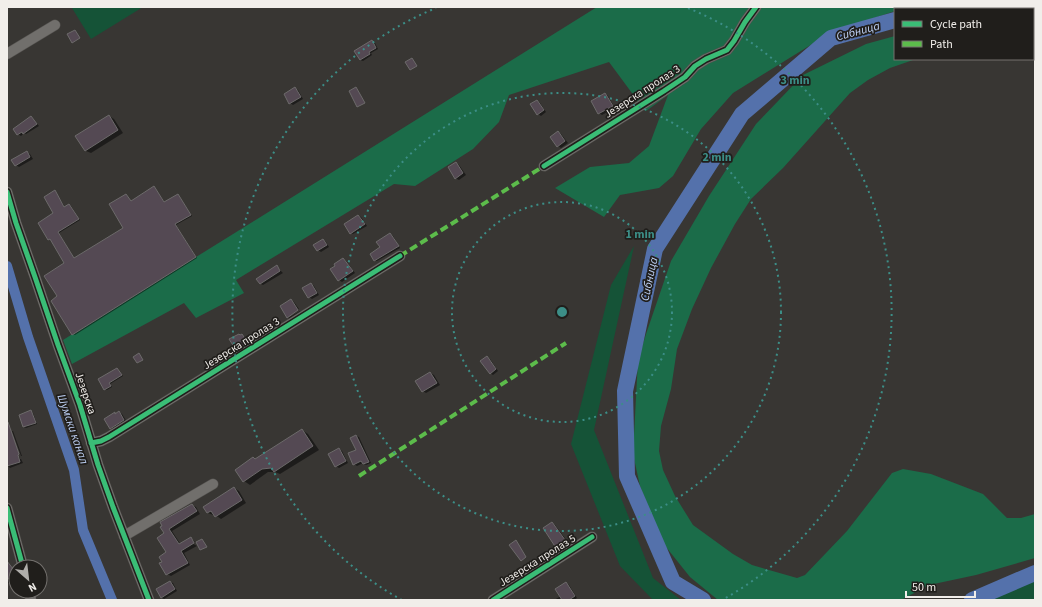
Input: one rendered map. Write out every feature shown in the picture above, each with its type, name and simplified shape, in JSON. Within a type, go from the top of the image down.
[{"type":"street","name":"Језерска пролаз 3","points":[[544,166],[664,91],[685,77],[695,66],[706,58],[727,50],[756,7]]},
{"type":"street","points":[[7,54],[55,25]]},
{"type":"street","name":"Језерска","points":[[7,192],[16,223],[73,384],[113,507],[149,600]]},
{"type":"street","name":"Језерска пролаз 3","points":[[92,443],[109,437],[400,256]]},
{"type":"street","points":[[124,536],[213,484]]},
{"type":"street","points":[[7,508],[21,559]]},
{"type":"street","name":"Језерска пролаз 5","points":[[493,600],[592,537]]},
{"type":"green space","points":[[143,7],[91,39],[72,8]]},
{"type":"green space","points":[[597,7],[906,7],[894,8],[894,11],[830,33],[733,93],[701,129],[673,176],[659,188],[620,195],[604,217],[555,188],[590,167],[629,163],[649,146],[668,95],[646,111],[609,62],[509,95],[499,122],[473,149],[415,186],[394,184],[236,280],[244,293],[196,318],[184,303],[72,364],[63,340]]},
{"type":"green space","points":[[971,7],[1035,7],[1034,8],[969,8]]},
{"type":"green space","points":[[894,36],[894,60],[913,60],[890,68],[868,80],[850,93],[783,168],[751,199],[735,224],[711,268],[692,309],[677,349],[671,389],[661,426],[659,451],[663,470],[675,496],[693,525],[733,554],[752,565],[797,578],[805,575],[847,531],[892,473],[903,469],[931,474],[983,494],[1007,518],[1021,518],[1035,514],[1035,558],[976,575],[929,585],[901,600],[718,600],[690,577],[666,547],[640,486],[633,454],[638,360],[671,261],[709,196],[756,124],[803,75],[866,44]]},
{"type":"green space","points":[[634,246],[594,430],[653,578],[681,600],[653,600],[620,566],[571,444],[611,285]]},
{"type":"green space","points":[[1035,581],[1035,600],[972,600]]},
{"type":"building","points":[[75,30],[80,38],[72,43],[67,34]]},
{"type":"building","points":[[372,40],[376,48],[360,60],[354,51]]},
{"type":"building","points":[[412,58],[417,66],[410,70],[405,62]]},
{"type":"building","points":[[295,87],[301,97],[289,104],[284,94]]},
{"type":"building","points":[[356,87],[365,103],[357,107],[349,91]]},
{"type":"building","points":[[605,93],[613,106],[598,114],[591,101]]},
{"type":"building","points":[[537,100],[544,110],[537,115],[530,104]]},
{"type":"building","points":[[109,115],[118,130],[85,151],[75,136]]},
{"type":"building","points":[[31,116],[37,124],[23,134],[22,132],[17,135],[13,129]]},
{"type":"building","points":[[558,131],[565,141],[557,147],[550,137]]},
{"type":"building","points":[[27,151],[30,157],[15,166],[11,160]]},
{"type":"building","points":[[456,162],[463,173],[455,179],[448,167]]},
{"type":"building","points":[[154,186],[164,202],[178,194],[191,215],[175,224],[196,257],[72,335],[51,301],[57,296],[44,276],[64,263],[50,239],[48,240],[38,223],[53,213],[44,197],[55,190],[64,207],[69,204],[79,219],[58,232],[74,258],[123,228],[109,204],[126,194],[131,201]]},
{"type":"building","points":[[358,215],[365,224],[350,234],[344,224]]},
{"type":"building","points":[[390,233],[399,246],[374,261],[370,254],[380,247],[376,242]]},
{"type":"building","points":[[323,239],[327,245],[317,251],[313,245]]},
{"type":"building","points":[[343,258],[353,271],[338,281],[330,269],[335,266],[334,264]]},
{"type":"building","points":[[277,265],[280,271],[260,284],[256,279]]},
{"type":"building","points":[[311,283],[317,293],[308,298],[302,288]]},
{"type":"building","points":[[291,299],[298,310],[287,318],[280,306]]},
{"type":"building","points":[[242,334],[248,343],[236,350],[229,339]]},
{"type":"building","points":[[139,353],[143,360],[137,363],[133,357]]},
{"type":"building","points":[[487,356],[496,369],[490,374],[480,361]]},
{"type":"building","points":[[117,368],[122,375],[109,383],[111,386],[104,390],[98,379]]},
{"type":"building","points":[[430,372],[437,383],[422,392],[415,381]]},
{"type":"building","points":[[31,410],[36,423],[23,427],[19,415]]},
{"type":"building","points":[[119,411],[124,420],[110,429],[104,419]]},
{"type":"building","points":[[7,422],[19,454],[20,462],[7,466]]},
{"type":"building","points":[[302,429],[313,446],[274,472],[271,468],[262,469],[243,482],[235,470],[253,457],[255,459]]},
{"type":"building","points":[[356,435],[369,462],[363,464],[361,461],[353,465],[348,453],[356,450],[350,438]]},
{"type":"building","points":[[339,448],[346,461],[335,467],[328,454]]},
{"type":"building","points":[[234,487],[242,500],[215,517],[211,511],[207,513],[203,507]]},
{"type":"building","points":[[192,504],[197,511],[169,529],[179,544],[191,537],[194,543],[181,551],[188,563],[166,575],[159,563],[162,562],[159,557],[166,552],[157,538],[164,533],[160,527],[162,526],[160,522]]},
{"type":"building","points":[[552,522],[568,544],[558,551],[543,528]]},
{"type":"building","points":[[202,539],[207,547],[200,550],[196,542]]},
{"type":"building","points":[[516,540],[526,557],[521,561],[509,545]]},
{"type":"building","points":[[7,561],[8,579],[7,580]]},
{"type":"building","points":[[170,581],[175,589],[161,598],[156,589]]},
{"type":"building","points":[[566,582],[575,596],[569,600],[562,600],[555,589]]},
{"type":"waterway","name":"Сибница","points":[[703,600],[673,582],[627,476],[625,391],[655,249],[742,114],[831,38],[894,20]]},
{"type":"waterway","name":"Шумски канал","points":[[7,266],[28,337],[74,470],[83,530],[112,600]]},
{"type":"waterway","name":"Сибница","points":[[972,600],[1035,573]]},
{"type":"marked path","points":[[400,256],[544,166]]},
{"type":"marked path","points":[[359,476],[566,343]]},
{"type":"cycle path","points":[[544,166],[664,91],[685,77],[695,66],[706,59],[727,50],[756,7]]},
{"type":"cycle path","points":[[7,192],[16,223],[80,405],[98,465],[149,600]]},
{"type":"cycle path","points":[[91,443],[101,441],[109,437],[400,256]]},
{"type":"cycle path","points":[[7,508],[21,559]]},
{"type":"cycle path","points":[[493,600],[592,537]]}]
